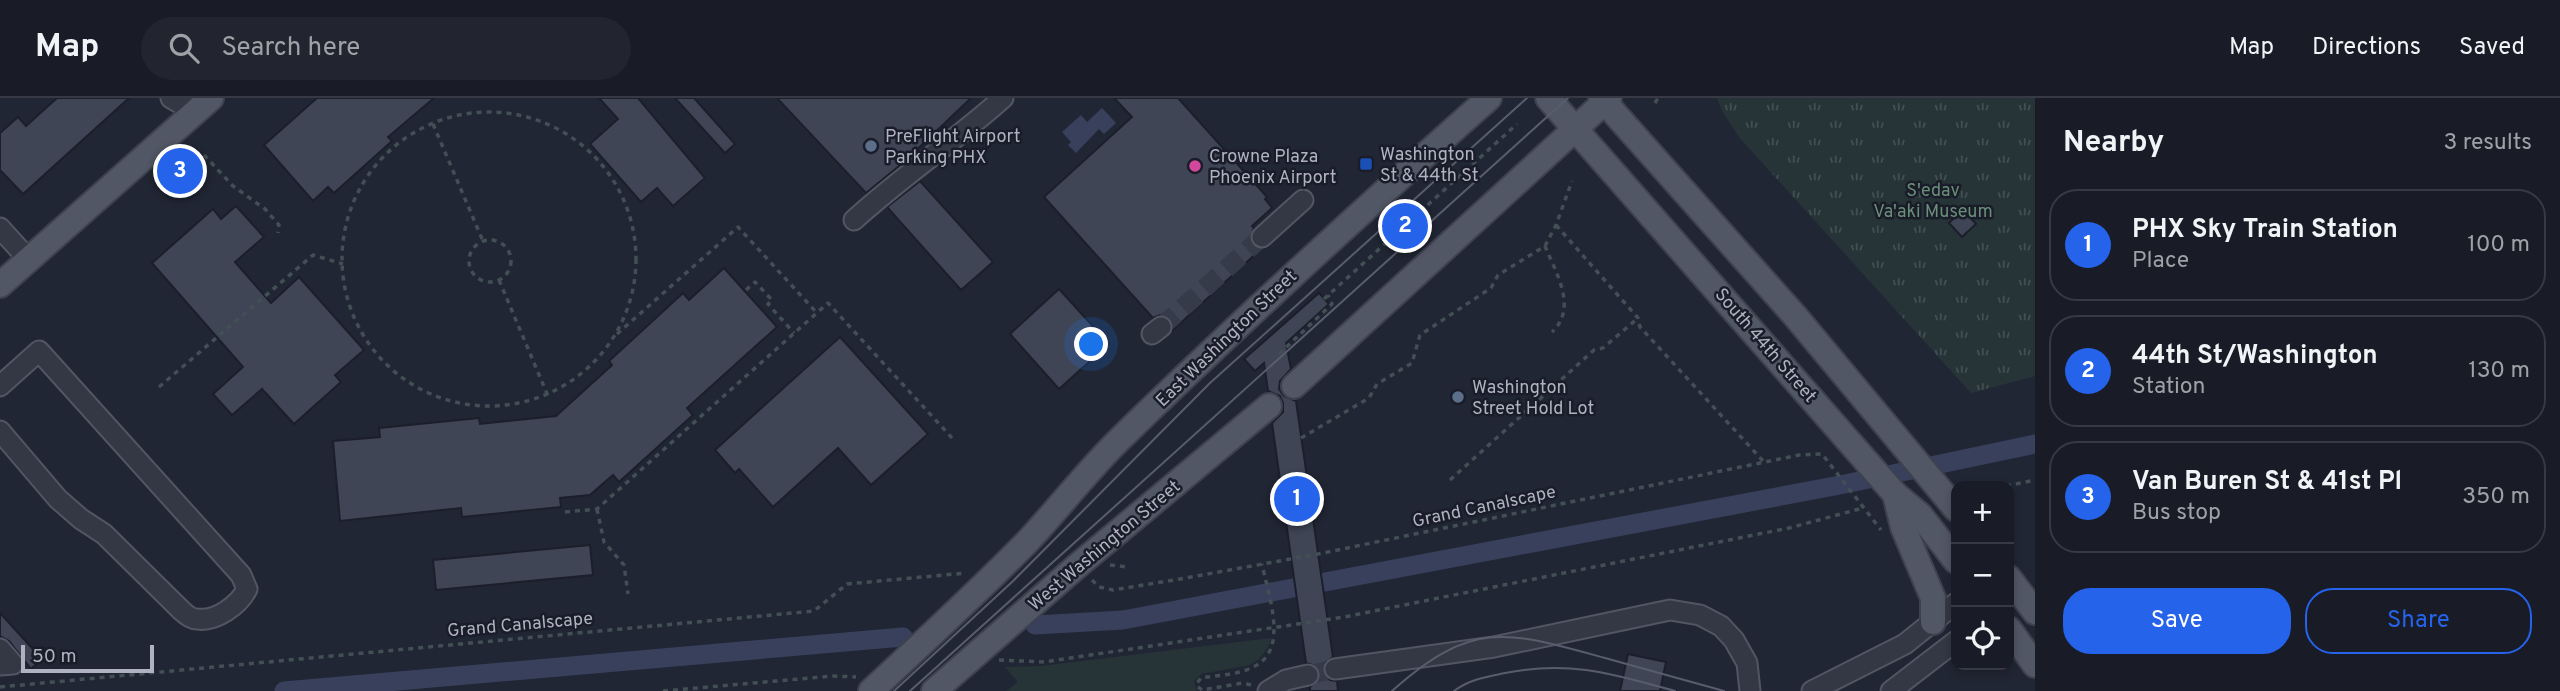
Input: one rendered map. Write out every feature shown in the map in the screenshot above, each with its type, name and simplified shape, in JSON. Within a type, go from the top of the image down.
[{"type":"main road","name":"East Washington Street","points":[[976,583],[1031,538],[1118,441],[1334,235],[1489,98]]},
{"type":"main road","name":"South 44th Street","points":[[1548,98],[1895,494],[1920,515],[1951,555]]},
{"type":"main road","points":[[1294,386],[1605,99],[1897,436],[1949,500]]},
{"type":"main road","points":[[0,285],[199,103]]},
{"type":"main road","name":"West Washington Street","points":[[937,688],[1057,583],[1269,406]]},
{"type":"main road","points":[[1895,494],[1903,527],[1933,598],[1933,622]]},
{"type":"main road","points":[[873,681],[976,583]]},
{"type":"main road","points":[[2014,591],[2035,612]]},
{"type":"main road","points":[[2014,636],[2035,665]]},
{"type":"street","points":[[171,98],[199,103]]},
{"type":"street","points":[[854,220],[976,123],[1003,98]]},
{"type":"street","points":[[1262,237],[1303,200]]},
{"type":"street","points":[[0,228],[29,260]]},
{"type":"street","points":[[0,386],[39,351],[241,575],[247,589],[242,599],[212,619],[194,620],[104,534],[58,499],[0,431]]},
{"type":"street","points":[[1812,691],[1905,644],[1951,607]]},
{"type":"street","points":[[1335,669],[1494,647],[1670,610],[1700,615],[1721,626],[1734,640],[1747,663],[1751,691]]},
{"type":"street","points":[[1891,691],[1951,645]]},
{"type":"street","points":[[0,649],[13,664],[0,665]]},
{"type":"street","points":[[1261,689],[1308,675]]},
{"type":"path","points":[[1655,103],[1658,98]]},
{"type":"path","points":[[616,335],[630,304],[636,270],[636,241],[630,213],[618,187],[602,163],[581,143],[556,128],[526,117],[494,112],[462,115],[433,124],[403,140],[379,162],[360,189],[348,219],[343,264],[343,280],[350,309],[363,336],[380,359],[406,382],[436,397],[470,406],[504,406],[548,396],[595,362],[616,335],[738,227],[817,313]]},
{"type":"path","points":[[433,124],[483,242]]},
{"type":"path","points":[[1324,299],[1517,124]]},
{"type":"path","points":[[204,155],[233,186],[265,209],[279,225],[278,233]]},
{"type":"path","points":[[1301,438],[1369,398],[1377,384],[1412,363],[1420,335],[1491,288],[1498,275],[1545,246],[1556,225],[1572,181]]},
{"type":"path","points":[[1556,225],[1638,318],[1640,327],[1765,463]]},
{"type":"path","points":[[497,241],[508,250],[511,256],[510,270],[499,280],[485,281],[473,273],[469,258],[476,245],[497,241]]},
{"type":"path","points":[[1545,246],[1566,301],[1561,324],[1552,332]]},
{"type":"path","points":[[159,387],[313,255],[343,264]]},
{"type":"path","points":[[499,280],[548,396]]},
{"type":"path","points":[[747,290],[755,282],[772,300],[768,304],[794,333]]},
{"type":"path","points":[[1279,354],[1332,304],[1328,295]]},
{"type":"path","points":[[565,512],[597,509],[828,303],[953,439]]},
{"type":"path","points":[[1450,480],[1594,350],[1603,348],[1638,318]]},
{"type":"path","name":"Grand Canalscape","points":[[1087,577],[1099,587],[1113,590],[1262,564],[1799,455],[1822,454],[1863,508],[1775,531],[1344,617],[1273,626]]},
{"type":"path","points":[[2014,485],[2035,481]]},
{"type":"path","points":[[597,509],[604,542],[624,565],[628,594]]},
{"type":"path","points":[[1261,689],[1243,682],[1202,690],[1197,683],[1201,678],[1244,670],[1259,663],[1272,650],[1273,626],[1262,564]]},
{"type":"path","name":"Grand Canalscape","points":[[0,687],[814,611],[847,584],[976,583]]},
{"type":"path","points":[[998,660],[1044,662],[1273,626]]},
{"type":"path","points":[[1259,663],[1262,669]]},
{"type":"path","points":[[663,691],[833,676],[873,681]]},
{"type":"green space","name":"S'edav Va'aki Museum","points":[[1717,98],[2035,98],[2035,376],[1971,393],[1739,137]]},
{"type":"green space","points":[[1271,638],[1264,654],[1250,665],[1201,674],[1194,681],[1197,691],[1006,691],[1018,682],[1005,667],[1041,666]]},
{"type":"water","points":[[1102,108],[1116,123],[1104,134],[1099,129],[1076,153],[1068,145],[1071,142],[1062,132],[1081,115],[1087,122]]},
{"type":"building","points":[[57,98],[129,98],[23,194],[0,170],[0,133],[18,117],[26,126]]},
{"type":"building","points":[[317,98],[434,98],[388,137],[392,141],[334,193],[328,187],[313,201],[264,145]]},
{"type":"building","points":[[599,98],[638,98],[705,178],[673,206],[657,188],[641,202],[590,144],[618,119]]},
{"type":"building","points":[[675,98],[694,98],[735,144],[725,153]]},
{"type":"building","name":"PreFlight Airport Parking PHX","points":[[777,98],[971,98],[904,162],[866,193]]},
{"type":"building","points":[[1114,98],[1178,98],[1267,197],[1265,199],[1272,208],[1252,226],[1254,228],[1250,240],[1253,246],[1261,249],[1173,330],[1170,319],[1160,315],[1153,318],[1044,197],[1132,117]]},
{"type":"building","points":[[920,181],[993,262],[961,290],[887,207]]},
{"type":"building","points":[[236,206],[264,237],[235,262],[271,303],[299,277],[364,350],[335,375],[341,382],[294,424],[262,389],[232,415],[213,394],[243,367],[152,263],[213,209],[221,219]]},
{"type":"building","points":[[1963,209],[1976,224],[1962,237],[1949,223]]},
{"type":"building","points":[[724,268],[777,327],[687,408],[693,415],[619,482],[613,475],[590,495],[560,498],[561,507],[462,517],[461,508],[340,521],[333,441],[380,437],[379,428],[479,418],[480,424],[556,416],[612,365],[609,361],[683,293],[689,300]]},
{"type":"building","points":[[1059,289],[1109,344],[1059,389],[1010,334]]},
{"type":"building","points":[[1319,293],[1329,304],[1286,343],[1291,369],[1280,381],[1279,389],[1284,396],[1296,401],[1333,657],[1324,664],[1323,671],[1330,680],[1337,681],[1338,691],[1310,691],[1320,673],[1316,666],[1306,663],[1272,423],[1283,412],[1283,403],[1280,396],[1268,391],[1264,363],[1255,371],[1244,359]]},
{"type":"building","points":[[840,337],[928,434],[871,485],[838,448],[773,507],[739,469],[735,473],[715,450]]},
{"type":"building","points":[[590,545],[593,575],[436,590],[433,560]]},
{"type":"building","points":[[0,613],[42,659],[31,669],[9,641],[0,636]]},
{"type":"building","points":[[1628,654],[1666,662],[1660,691],[1620,691]]},
{"type":"waterway","points":[[1035,625],[1123,620],[1840,485],[2035,444]]},
{"type":"waterway","points":[[284,691],[903,637]]},
{"type":"tunnel","points":[[1161,327],[1262,237]]},
{"type":"tunnel","points":[[1308,675],[1335,669]]},
{"type":"tram line","points":[[894,691],[1012,582],[1210,383],[1527,98]]},
{"type":"tram line","points":[[910,691],[1568,98]]},
{"type":"tram line","points":[[1392,691],[1420,668],[1446,652],[1469,642],[1492,637],[1542,642],[1724,691]]},
{"type":"tram line","points":[[1454,691],[1485,677],[1550,668],[1611,674],[1675,691]]},
{"type":"place","name":"PreFlight Airport Parking PHX","points":[[871,146]]},
{"type":"place","name":"Washington St & 44th St","points":[[1366,164]]},
{"type":"place","name":"Crowne Plaza Phoenix Airport","points":[[1195,166]]},
{"type":"place","name":"Van Buren St & 41st Pl","points":[[180,171]]},
{"type":"place","name":"44th St/Washington","points":[[1405,226]]},
{"type":"place","name":"Washington Street Hold Lot","points":[[1458,397]]},
{"type":"place","name":"PHX Sky Train Station","points":[[1297,499]]}]
